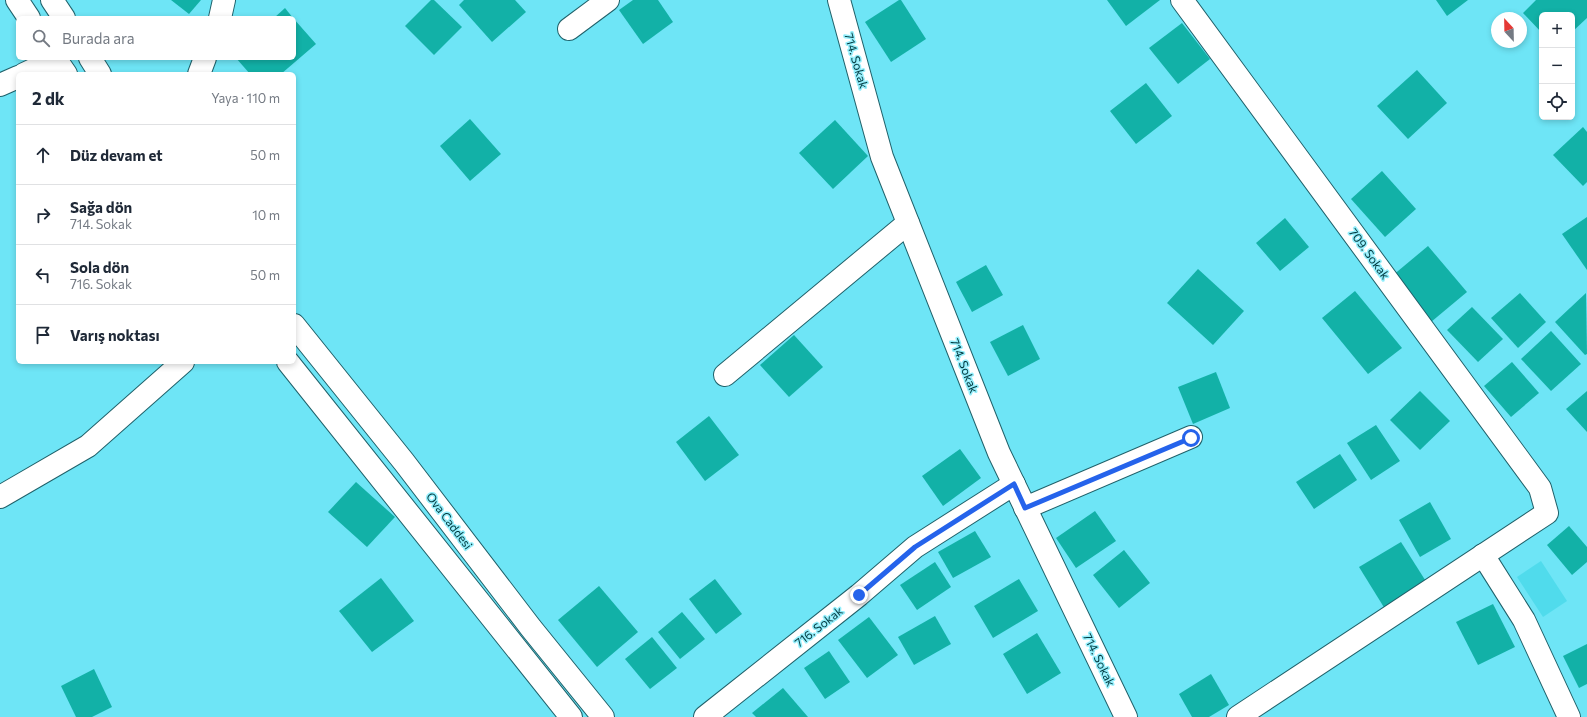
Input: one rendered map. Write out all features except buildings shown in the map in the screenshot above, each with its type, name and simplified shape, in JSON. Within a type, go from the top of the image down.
[{"type":"street","points":[[17,0],[28,16]]},
{"type":"street","points":[[52,0],[63,16]]},
{"type":"street","points":[[220,16],[224,0]]},
{"type":"street","points":[[569,29],[608,0]]},
{"type":"street","name":"714. Sokak","points":[[838,0],[882,157],[999,453],[1126,717]]},
{"type":"street","name":"709. Sokak","points":[[1182,0],[1540,488],[1547,513],[1483,555]]},
{"type":"street","points":[[91,60],[99,72]]},
{"type":"street","points":[[200,72],[204,60]]},
{"type":"street","points":[[31,72],[59,64]]},
{"type":"street","points":[[0,85],[16,78]]},
{"type":"street","points":[[725,375],[908,223]]},
{"type":"street","name":"Ova Caddesi","points":[[296,328],[404,462],[531,628],[603,717]]},
{"type":"street","points":[[0,497],[88,446],[181,364]]},
{"type":"street","points":[[290,364],[571,717]]},
{"type":"street","points":[[1025,508],[1191,438]]},
{"type":"street","name":"716. Sokak","points":[[705,717],[859,595],[915,547],[1014,484]]},
{"type":"street","points":[[1238,717],[1483,555],[1524,620],[1569,717]]},
{"type":"shaded area","points":[[1541,561],[1567,601],[1543,617],[1517,577]]},
{"type":"route","points":[[859,595],[915,547],[1014,484],[1025,508],[1191,438]]}]
